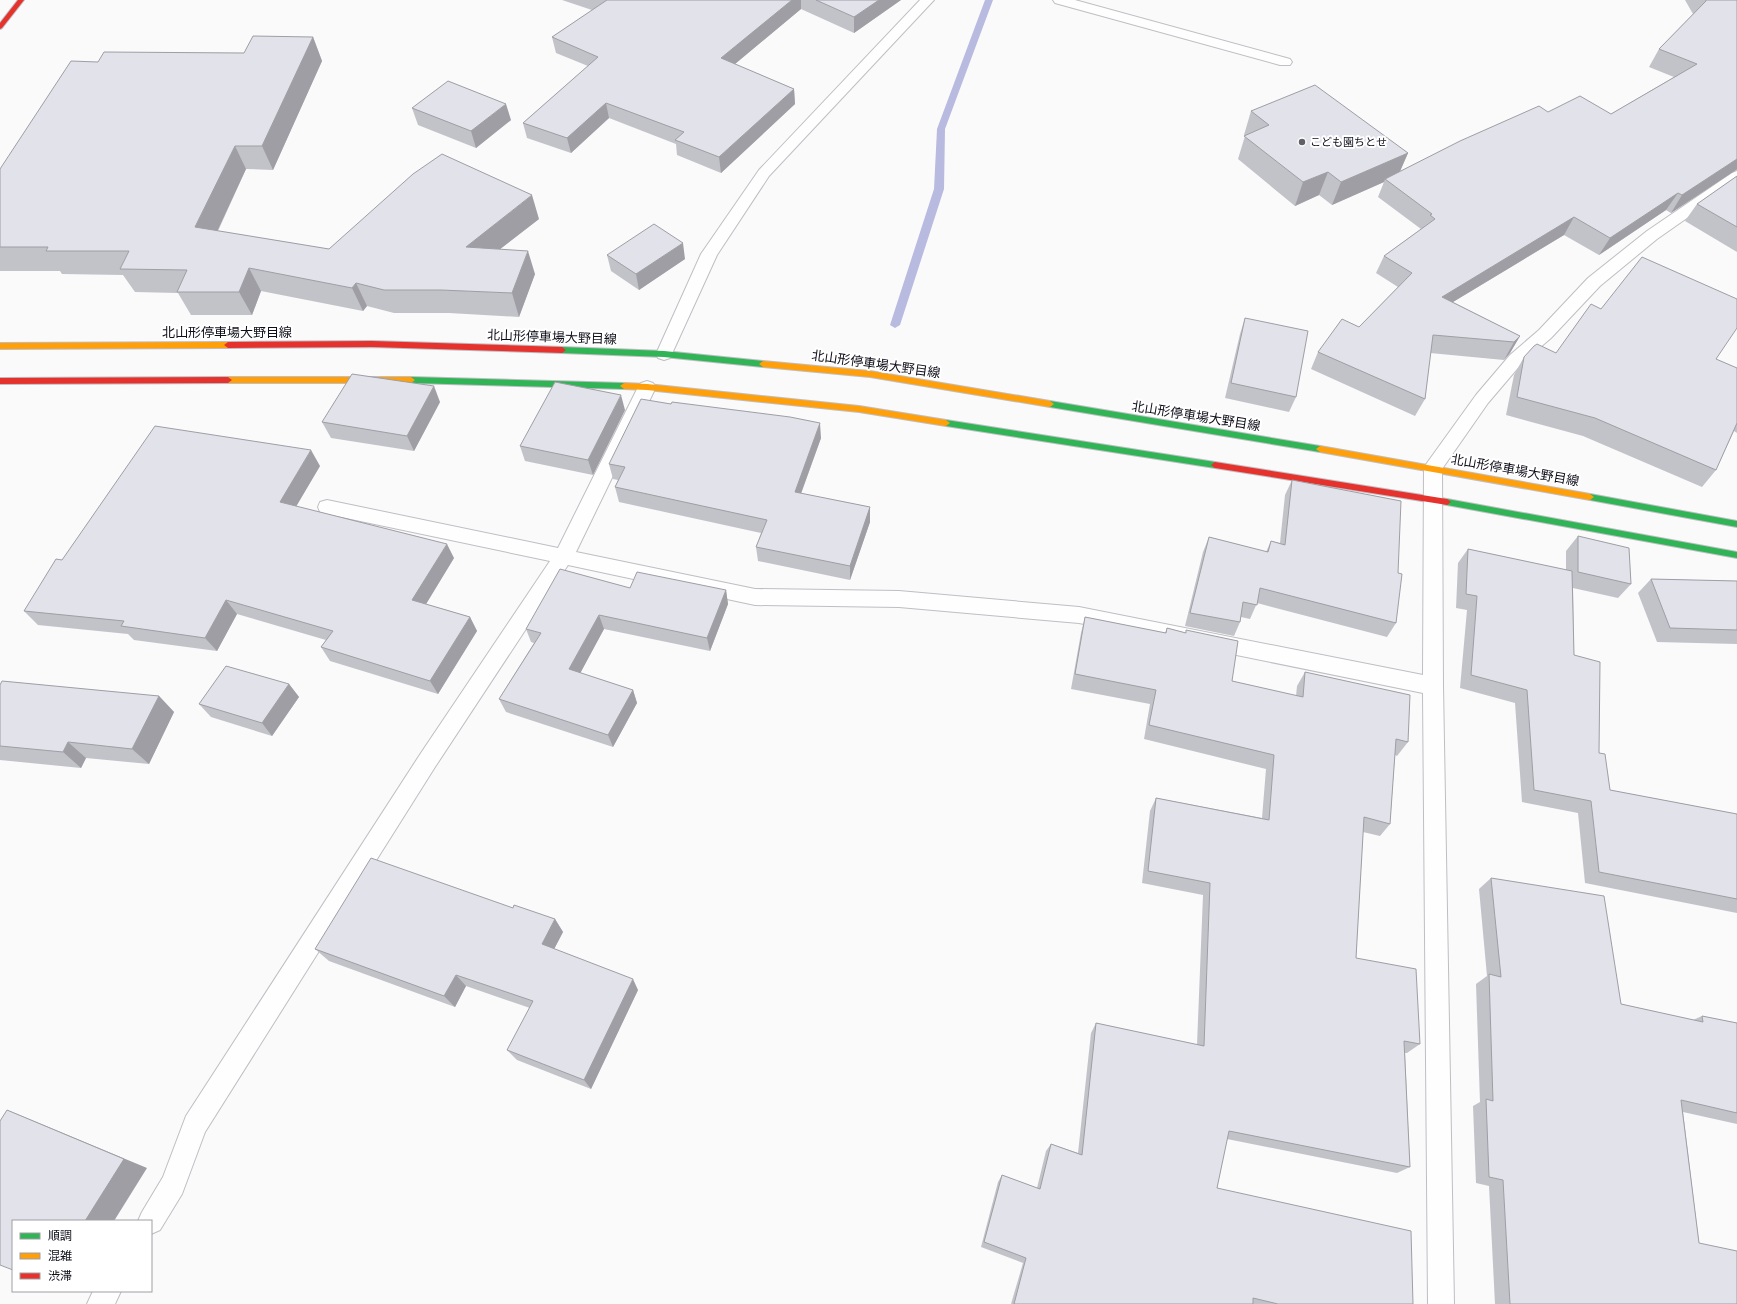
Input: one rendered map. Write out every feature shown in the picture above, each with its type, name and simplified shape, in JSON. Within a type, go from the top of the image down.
[{"type":"main road","points":[[0,27],[21,0]]},
{"type":"main road","name":"北山形停車場大野目線","points":[[0,346],[372,344],[664,354],[870,374],[1433,468],[1737,524]]},
{"type":"main road","points":[[0,381],[395,380],[647,387],[859,409],[1434,500],[1737,555]]},
{"type":"lane","points":[[664,354],[709,254],[764,173],[927,0]]},
{"type":"lane","points":[[1060,0],[1285,62]]},
{"type":"lane","points":[[1441,1304],[1433,686],[1433,468],[1482,399],[1516,358],[1545,334],[1594,282],[1652,235],[1737,176]]},
{"type":"lane","points":[[152,1220],[174,1185],[195,1125],[428,760],[564,556],[647,387]]},
{"type":"lane","points":[[326,507],[755,597],[899,599],[1079,615],[1433,686]]},
{"type":"lane","points":[[100,1304],[107,1292]]},
{"type":"building","points":[[607,0],[792,0],[721,58],[794,89],[719,157],[675,140],[684,132],[606,103],[567,138],[523,123],[598,57],[552,37]]},
{"type":"building","points":[[816,0],[879,0],[854,17]]},
{"type":"building","points":[[1706,0],[1737,0],[1737,159],[1682,195],[1678,193],[1610,238],[1574,217],[1442,297],[1520,336],[1514,342],[1433,335],[1425,399],[1318,352],[1342,319],[1359,327],[1412,273],[1384,256],[1435,219],[1430,215],[1432,214],[1385,179],[1460,141],[1539,106],[1548,112],[1580,96],[1611,114],[1697,64],[1659,49]]},
{"type":"building","points":[[253,36],[313,37],[262,146],[235,146],[195,227],[329,249],[413,174],[442,154],[532,195],[466,247],[528,251],[512,293],[441,290],[384,290],[356,283],[352,288],[249,268],[239,292],[177,292],[187,270],[120,269],[129,251],[46,251],[48,247],[0,247],[0,169],[71,61],[98,62],[104,52],[244,53]]},
{"type":"building","points":[[448,81],[506,104],[471,131],[412,108]]},
{"type":"building","points":[[1315,85],[1408,153],[1341,182],[1328,172],[1303,182],[1244,136],[1269,125],[1251,111]]},
{"type":"building","points":[[1737,176],[1737,227],[1697,204]]},
{"type":"building","points":[[654,224],[683,243],[636,274],[607,255]]},
{"type":"building","points":[[1642,257],[1737,299],[1737,328],[1716,359],[1737,368],[1737,423],[1716,470],[1595,418],[1517,397],[1524,357],[1537,344],[1556,353],[1591,304],[1601,309]]},
{"type":"building","points":[[1245,318],[1308,331],[1296,397],[1231,383]]},
{"type":"building","points":[[352,374],[434,386],[407,436],[322,422]]},
{"type":"building","points":[[555,382],[621,395],[588,460],[520,446]]},
{"type":"building","points":[[641,399],[671,404],[672,402],[790,417],[820,423],[795,492],[870,507],[850,566],[756,547],[767,520],[615,487],[625,467],[609,464]]},
{"type":"building","points":[[155,426],[311,450],[280,502],[447,544],[412,600],[470,617],[430,681],[321,647],[333,631],[226,600],[205,638],[121,626],[124,621],[24,611],[56,559],[62,560]]},
{"type":"building","points":[[1292,480],[1401,501],[1398,573],[1402,574],[1396,623],[1260,588],[1257,605],[1243,602],[1240,622],[1190,613],[1209,537],[1268,552],[1271,541],[1285,545]]},
{"type":"building","points":[[1578,536],[1629,548],[1631,584],[1578,572]]},
{"type":"building","points":[[1468,549],[1572,571],[1574,655],[1600,662],[1599,753],[1605,754],[1610,790],[1737,814],[1737,899],[1599,872],[1591,801],[1534,790],[1527,690],[1471,675],[1477,596],[1466,594]]},
{"type":"building","points":[[560,569],[630,588],[637,572],[726,590],[707,638],[599,615],[569,669],[633,690],[608,735],[499,699],[541,633],[526,629]]},
{"type":"building","points":[[1651,579],[1737,581],[1737,630],[1670,628]]},
{"type":"building","points":[[1085,617],[1166,633],[1167,628],[1186,633],[1186,630],[1238,641],[1232,681],[1303,697],[1305,672],[1410,695],[1408,742],[1396,739],[1390,824],[1364,817],[1356,958],[1416,969],[1420,1044],[1404,1041],[1410,1167],[1229,1131],[1217,1188],[1411,1231],[1413,1304],[1278,1304],[1253,1298],[1253,1304],[1014,1304],[1026,1258],[984,1242],[1002,1175],[1040,1189],[1051,1144],[1082,1155],[1096,1023],[1204,1046],[1210,883],[1148,871],[1156,798],[1269,820],[1274,755],[1149,725],[1156,690],[1075,674]]},
{"type":"building","points":[[226,666],[289,684],[262,723],[199,704]]},
{"type":"building","points":[[2,681],[159,696],[132,749],[68,742],[63,752],[0,746],[0,685]]},
{"type":"building","points":[[371,858],[513,908],[514,905],[555,919],[542,944],[633,979],[584,1080],[507,1050],[533,1001],[456,975],[444,996],[315,949]]},
{"type":"building","points":[[1491,878],[1604,896],[1621,1004],[1703,1022],[1702,1016],[1737,1023],[1737,1113],[1681,1100],[1699,1243],[1737,1251],[1737,1304],[1510,1304],[1503,1180],[1489,1177],[1486,1099],[1493,1101],[1489,974],[1501,977]]},
{"type":"building","points":[[7,1110],[124,1159],[86,1220],[12,1220],[12,1270],[0,1265],[0,1121]]},
{"type":"waterway","points":[[895,325],[939,189],[941,129],[989,0]]},
{"type":"traffic: fast","points":[[562,350],[664,354],[763,364]]},
{"type":"traffic: fast","points":[[411,380],[624,386]]},
{"type":"traffic: fast","points":[[1050,404],[1320,449]]},
{"type":"traffic: fast","points":[[946,423],[1215,465]]},
{"type":"traffic: fast","points":[[1590,497],[1737,524]]},
{"type":"traffic: fast","points":[[1447,502],[1737,555]]},
{"type":"traffic: slow","points":[[0,346],[228,345]]},
{"type":"traffic: slow","points":[[763,364],[870,374],[1050,404]]},
{"type":"traffic: slow","points":[[228,380],[411,380]]},
{"type":"traffic: slow","points":[[624,386],[647,387],[859,409],[946,423]]},
{"type":"traffic: slow","points":[[1320,449],[1590,497]]},
{"type":"traffic: jam","points":[[0,27],[21,0]]},
{"type":"traffic: jam","points":[[228,345],[372,344],[562,350]]},
{"type":"traffic: jam","points":[[0,381],[228,380]]},
{"type":"traffic: jam","points":[[1215,465],[1447,502]]},
{"type":"place","name":"こども園ちとせ","points":[[1302,142]]}]
